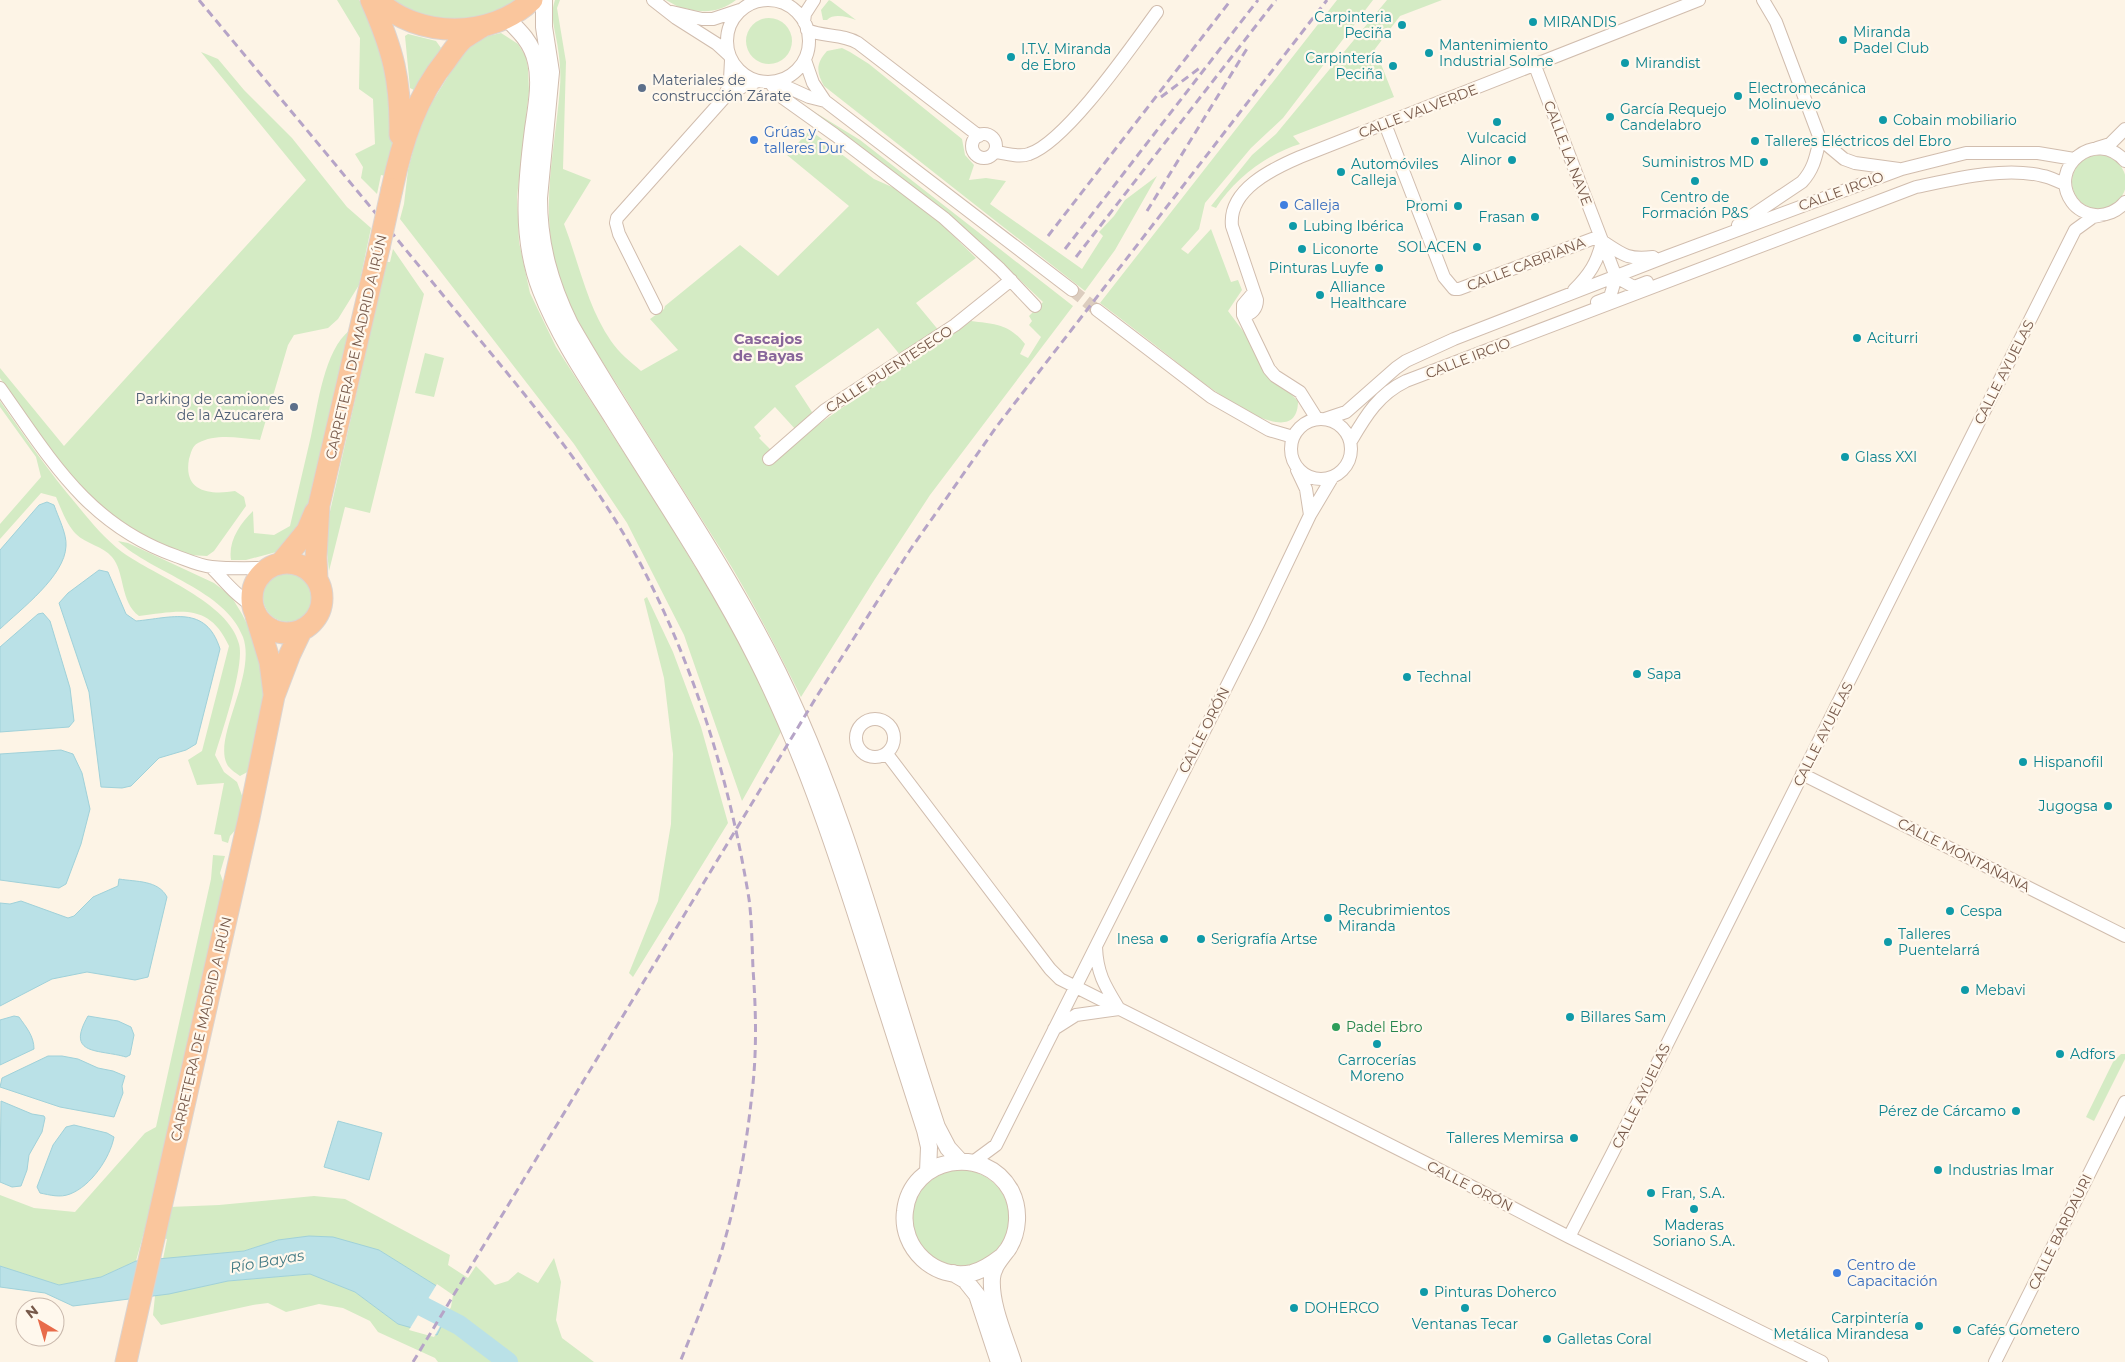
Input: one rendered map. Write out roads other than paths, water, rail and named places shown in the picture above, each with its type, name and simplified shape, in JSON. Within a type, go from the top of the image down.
[{"type":"highway","points":[[371,0],[387,38],[398,79],[400,153]]},
{"type":"highway","points":[[378,0],[400,16],[420,24],[441,29],[484,26]]},
{"type":"highway","points":[[400,153],[414,113],[440,67],[464,38],[484,26],[506,18],[532,0]]},
{"type":"highway","name":"CARRETERA DE MADRID A IRÚN","points":[[319,505],[400,153]]},
{"type":"highway","points":[[274,696],[270,662],[254,609],[252,590],[259,577],[275,566],[307,531],[319,505]]},
{"type":"highway","points":[[317,580],[316,556],[319,505]]},
{"type":"highway","points":[[254,609],[263,624],[274,631],[288,634],[301,630],[316,618],[322,606],[322,592],[313,574],[301,566],[275,566]]},
{"type":"highway","points":[[274,696],[301,630]]},
{"type":"highway","name":"CARRETERA DE MADRID A IRÚN","points":[[126,1362],[242,849],[274,696]]},
{"type":"street","points":[[544,0],[544,27],[551,72],[538,198],[543,253],[550,278],[574,330],[731,586],[790,698],[815,755],[837,815],[937,1127],[948,1148],[967,1161],[996,1173],[1011,1192],[1017,1214],[1014,1237],[994,1270],[992,1290],[1013,1362]]},
{"type":"street","points":[[654,0],[676,18],[717,44],[730,57],[738,70],[747,77],[793,88],[809,97],[825,101]]},
{"type":"street","points":[[656,308],[619,234],[616,223],[617,218],[725,98],[744,86],[768,82],[797,70],[805,57],[809,42],[805,14],[814,0]]},
{"type":"street","name":"CALLE VALVERDE","points":[[1321,419],[1300,392],[1275,376],[1244,315],[1243,305],[1254,292],[1232,226],[1232,210],[1237,200],[1249,187],[1279,166],[1699,0]]},
{"type":"street","points":[[1763,0],[1776,22],[1820,139],[1844,159],[1855,163],[1902,169]]},
{"type":"street","points":[[670,12],[702,19],[713,19],[762,1],[786,2],[799,14],[806,26],[830,36],[844,36],[858,43],[968,128],[976,139]]},
{"type":"street","points":[[725,98],[730,79],[728,30],[734,18],[742,9]]},
{"type":"street","points":[[976,139],[973,150],[981,158],[989,157],[998,151],[1016,156],[1027,155],[1037,151],[1052,140],[1084,106],[1157,12]]},
{"type":"street","points":[[506,18],[528,40],[537,67],[536,99],[526,206],[530,255],[539,287],[570,352],[739,625],[784,716],[814,788],[925,1130],[928,1147],[928,1172]]},
{"type":"street","points":[[805,57],[830,36]]},
{"type":"street","points":[[805,57],[813,82],[825,101],[1072,290]]},
{"type":"street","name":"CALLE LA NAVE","points":[[1534,66],[1616,277]]},
{"type":"street","points":[[768,82],[779,95],[843,140],[944,218],[1011,280],[1035,306]]},
{"type":"street","name":"CALLE CABRIANA","points":[[1385,124],[1444,277],[1451,287],[1459,289],[1601,238]]},
{"type":"street","points":[[2076,230],[2075,214],[2065,184],[2066,175],[2074,159],[2084,152],[2110,144],[2125,128]]},
{"type":"street","points":[[976,139],[986,135],[993,138],[998,151]]},
{"type":"street","points":[[1727,234],[1802,182],[1810,173],[1815,163],[1820,139]]},
{"type":"street","points":[[2095,148],[2116,152],[2125,161]]},
{"type":"street","name":"CALLE IRCIO","points":[[1321,419],[1346,412],[1396,368],[1421,353],[1668,256],[1902,169],[1966,153],[2038,153],[2074,159]]},
{"type":"street","name":"CALLE IRCIO","points":[[1350,440],[1368,410],[1394,387],[1916,187],[1992,174],[2043,176],[2065,184]]},
{"type":"street","points":[[2070,198],[2080,210],[2095,215],[2103,215]]},
{"type":"street","name":"CALLE AYUELAS","points":[[1569,1237],[2076,230],[2093,217],[2113,212],[2125,202]]},
{"type":"street","points":[[1601,238],[1625,256],[1637,259],[1668,256]]},
{"type":"street","points":[[1569,295],[1593,269],[1599,256],[1601,238]]},
{"type":"street","name":"CALLE IRCIO","points":[[1616,277],[1634,287],[1681,269],[1691,272]]},
{"type":"street","points":[[1561,323],[1569,312],[1610,297],[1616,277]]},
{"type":"street","name":"CALLE PUENTESECO","points":[[769,459],[825,410],[955,325],[1011,280]]},
{"type":"street","points":[[1097,310],[1211,397],[1269,430],[1293,437]]},
{"type":"street","points":[[0,388],[57,468],[83,499],[110,522],[161,551],[211,568],[275,566]]},
{"type":"street","points":[[1297,468],[1307,476],[1319,480],[1332,478],[1342,472],[1352,452],[1350,440],[1345,430],[1336,422],[1321,419],[1303,425],[1293,437],[1291,453],[1297,468],[1306,489],[1310,515]]},
{"type":"street","name":"CALLE ORÓN","points":[[996,1173],[996,1145],[1258,624],[1310,515],[1332,478]]},
{"type":"street","points":[[211,568],[234,589],[242,600],[254,609]]},
{"type":"street","name":"CALLE ORÓN","points":[[887,754],[1050,969],[1060,979],[1569,1237],[1822,1362]]},
{"type":"street","name":"CALLE MONTAÑANA","points":[[1802,774],[2125,936]]},
{"type":"street","points":[[1054,1029],[1076,1015],[1119,1009],[1098,972],[1096,944]]},
{"type":"street","name":"CALLE BARDAURI","points":[[1995,1362],[2125,1102]]},
{"type":"street","name":"CALLE ORÓN","points":[[967,1161],[996,1145]]},
{"type":"street","points":[[967,1161],[938,1166],[928,1172],[912,1188],[907,1199],[905,1211],[906,1232],[916,1252],[923,1260],[965,1280],[977,1294],[999,1362]]},
{"type":"street","points":[[953,1273],[970,1273],[987,1268],[1001,1257]]},
{"type":"water","points":[[47,502],[54,505],[64,531],[66,546],[64,557],[58,569],[41,591],[0,629],[0,550],[39,505]]},
{"type":"water","points":[[99,570],[108,572],[126,614],[136,621],[174,617],[186,617],[196,620],[206,625],[214,635],[220,649],[196,744],[186,750],[159,758],[131,786],[122,788],[101,787],[89,692],[59,603],[68,593]]},
{"type":"water","points":[[43,613],[50,621],[70,688],[74,721],[69,727],[0,732],[0,647],[38,614]]},
{"type":"water","points":[[61,750],[73,754],[82,773],[90,809],[81,844],[66,884],[59,888],[0,880],[0,754]]},
{"type":"water","points":[[119,879],[153,885],[163,891],[167,897],[148,977],[135,980],[87,972],[52,979],[0,1006],[0,903],[10,904],[21,901],[68,918],[74,916],[93,897],[118,886]]},
{"type":"water","points":[[14,1016],[19,1017],[29,1032],[33,1040],[34,1049],[0,1065],[0,1020]]},
{"type":"water","points":[[88,1016],[118,1021],[131,1027],[134,1035],[130,1055],[126,1057],[96,1051],[83,1044],[80,1038]]},
{"type":"water","points":[[48,1056],[78,1059],[98,1068],[125,1076],[122,1086],[123,1093],[114,1117],[60,1107],[0,1087],[2,1078]]},
{"type":"water","points":[[1,1101],[32,1114],[44,1116],[45,1118],[42,1132],[29,1155],[27,1170],[21,1186],[12,1187],[0,1182]]},
{"type":"water","points":[[338,1121],[382,1133],[369,1180],[324,1167]]},
{"type":"water","points":[[74,1125],[107,1133],[114,1137],[104,1162],[85,1185],[70,1194],[55,1196],[40,1193],[37,1187],[53,1145],[66,1127]]},
{"type":"water","points":[[309,1236],[333,1237],[379,1250],[451,1295],[437,1335],[398,1324],[355,1292],[310,1274],[228,1281],[169,1294],[73,1306],[65,1302],[65,1297],[54,1297],[45,1293],[0,1287],[0,1266],[59,1285],[101,1277],[136,1261],[244,1251],[278,1240]]},
{"type":"waterway","name":"Río Bayas","points":[[422,1306],[459,1325],[508,1362]]},
{"type":"tunnel","points":[[1072,290],[1097,310]]},
{"type":"railway","points":[[199,0],[506,371],[577,463],[620,527],[659,601],[677,642],[708,726],[732,812],[749,899],[755,1000],[754,1078],[747,1133],[731,1215],[712,1281],[680,1362]]},
{"type":"railway","points":[[1048,236],[1231,0]]},
{"type":"railway","points":[[1065,249],[1258,0]]},
{"type":"railway","points":[[1076,257],[1276,0]]},
{"type":"railway","points":[[413,1362],[817,696],[910,550],[997,426],[1327,0]]},
{"type":"railway","points":[[1147,211],[1248,47]]},
{"type":"railway","points":[[1161,97],[1201,67]]},
{"type":"place","name":"MIRANDIS","points":[[1533,22]]},
{"type":"place","name":"Carpinteria Peciña","points":[[1402,25]]},
{"type":"place","name":"Miranda Padel Club","points":[[1843,40]]},
{"type":"place","name":"Mantenimiento Industrial Solme","points":[[1429,53]]},
{"type":"place","name":"I.T.V. Miranda de Ebro","points":[[1011,57]]},
{"type":"place","name":"Mirandist","points":[[1625,63]]},
{"type":"place","name":"Carpintería Peciña","points":[[1393,66]]},
{"type":"place","name":"Materiales de construcción Zárate","points":[[642,88]]},
{"type":"place","name":"Electromecánica Molinuevo","points":[[1738,96]]},
{"type":"place","name":"García Requejo Candelabro","points":[[1610,117]]},
{"type":"place","name":"Cobain mobiliario","points":[[1883,120]]},
{"type":"place","name":"Vulcacid","points":[[1497,122]]},
{"type":"place","name":"Grúas y talleres Dur","points":[[754,140]]},
{"type":"place","name":"Talleres Eléctricos del Ebro","points":[[1755,141]]},
{"type":"place","name":"Alinor","points":[[1512,160]]},
{"type":"place","name":"Suministros MD","points":[[1764,162]]},
{"type":"place","name":"Automóviles Calleja","points":[[1341,172]]},
{"type":"place","name":"Centro de Formación P&S","points":[[1695,181]]},
{"type":"place","name":"Calleja","points":[[1284,205]]},
{"type":"place","name":"Promi","points":[[1458,206]]},
{"type":"place","name":"Frasan","points":[[1535,217]]},
{"type":"place","name":"Lubing Ibérica","points":[[1293,226]]},
{"type":"place","name":"SOLACEN","points":[[1477,247]]},
{"type":"place","name":"Liconorte","points":[[1302,249]]},
{"type":"place","name":"Pinturas Luyfe","points":[[1379,268]]},
{"type":"place","name":"Alliance Healthcare","points":[[1320,295]]},
{"type":"place","name":"Aciturri","points":[[1857,338]]},
{"type":"place","name":"Parking de camiones de la Azucarera","points":[[294,407]]},
{"type":"place","name":"Glass XXI","points":[[1845,457]]},
{"type":"place","name":"Sapa","points":[[1637,674]]},
{"type":"place","name":"Technal","points":[[1407,677]]},
{"type":"place","name":"Hispanofil","points":[[2023,762]]},
{"type":"place","name":"Jugogsa","points":[[2108,806]]},
{"type":"place","name":"Cespa","points":[[1950,911]]},
{"type":"place","name":"Recubrimientos Miranda","points":[[1328,918]]},
{"type":"place","name":"Inesa","points":[[1164,939]]},
{"type":"place","name":"Serigrafía Artse","points":[[1201,939]]},
{"type":"place","name":"Talleres Puentelarrá","points":[[1888,942]]},
{"type":"place","name":"Mebavi","points":[[1965,990]]},
{"type":"place","name":"Billares Sam","points":[[1570,1017]]},
{"type":"place","name":"Padel Ebro","points":[[1336,1027]]},
{"type":"place","name":"Carrocerías Moreno","points":[[1377,1044]]},
{"type":"place","name":"Adfors","points":[[2060,1054]]},
{"type":"place","name":"Pérez de Cárcamo","points":[[2016,1111]]},
{"type":"place","name":"Talleres Memirsa","points":[[1574,1138]]},
{"type":"place","name":"Industrias Imar","points":[[1938,1170]]},
{"type":"place","name":"Fran, S.A.","points":[[1651,1193]]},
{"type":"place","name":"Maderas Soriano S.A.","points":[[1694,1209]]},
{"type":"place","name":"Centro de Capacitación","points":[[1837,1273]]},
{"type":"place","name":"Pinturas Doherco","points":[[1424,1292]]},
{"type":"place","name":"DOHERCO","points":[[1294,1308]]},
{"type":"place","name":"Ventanas Tecar","points":[[1465,1308]]},
{"type":"place","name":"Carpintería Metálica Mirandesa","points":[[1919,1326]]},
{"type":"place","name":"Cafés Gometero","points":[[1957,1330]]},
{"type":"place","name":"Galletas Coral","points":[[1547,1339]]},
{"type":"district","name":"Cascajos de Bayas","points":[[768,346]]}]
